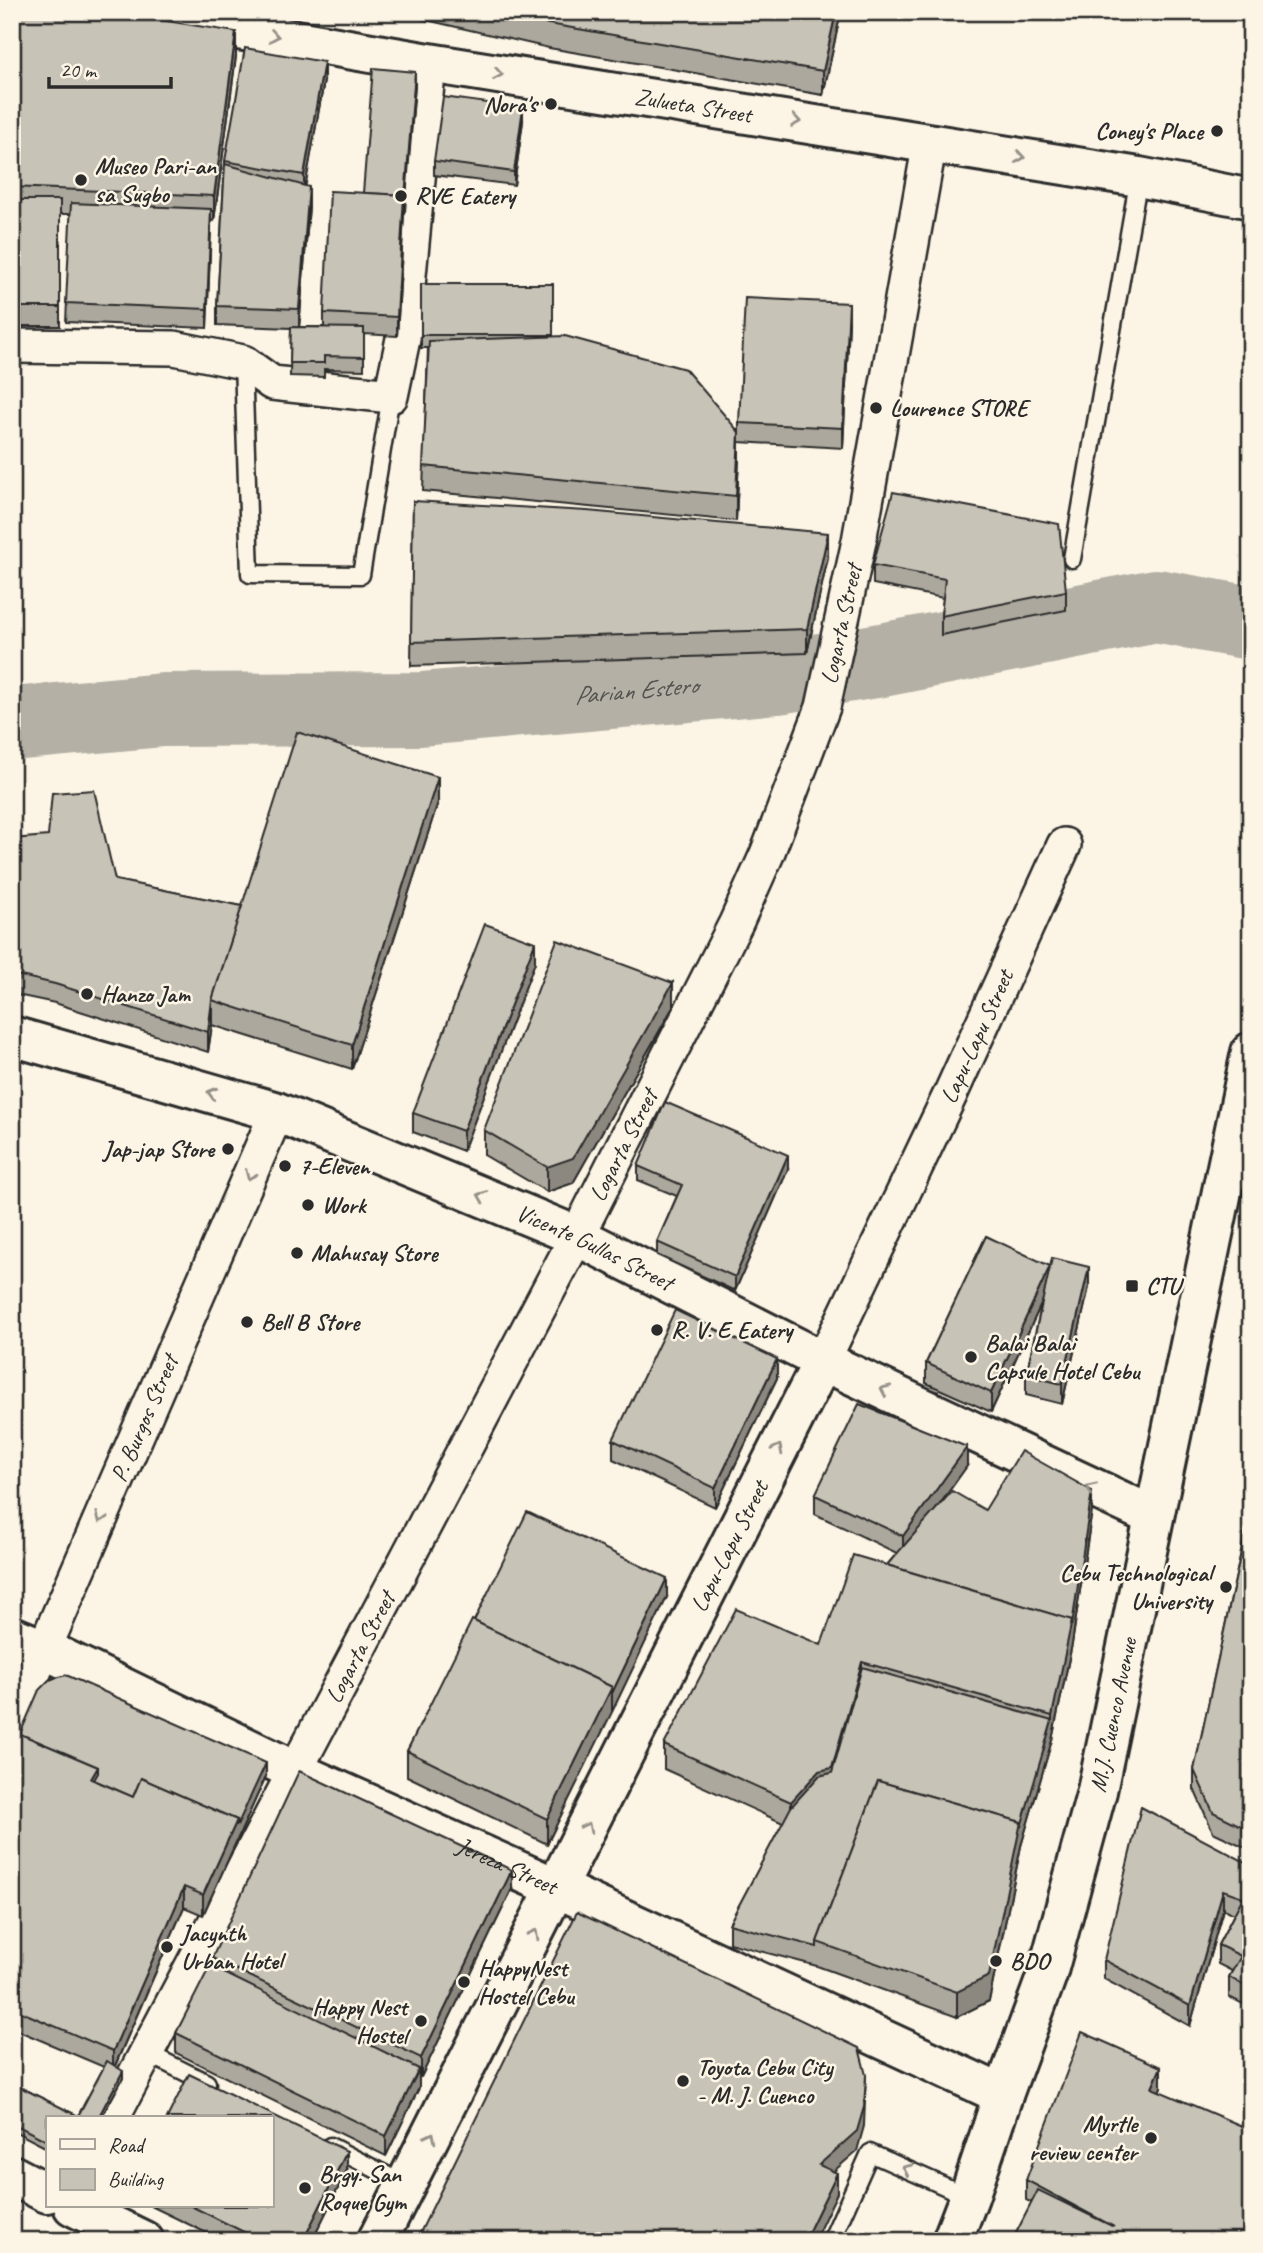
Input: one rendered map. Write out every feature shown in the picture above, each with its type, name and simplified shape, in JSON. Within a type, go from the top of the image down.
[{"type":"street","name":"Zulueta Street","points":[[134,12],[429,63],[930,142],[1251,199]]},
{"type":"street","points":[[12,346],[174,348],[243,362],[272,383],[391,396],[403,339],[429,63]]},
{"type":"street","name":"Logarta Street","points":[[113,2116],[578,1236],[736,923],[767,854],[822,707],[839,635],[846,540],[930,142]]},
{"type":"street","name":"Lapu-Lapu Street","points":[[377,2241],[822,1361],[950,1095],[1064,845]]},
{"type":"street","name":"Vicente Gullas Street","points":[[12,1036],[277,1112],[578,1236],[822,1361],[1153,1516]]},
{"type":"street","name":"M.J. Cuenco Avenue","points":[[951,2241],[1047,1975],[1097,1791],[1153,1516],[1238,1179],[1251,1052]]},
{"type":"street","name":"P. Burgos Street","points":[[12,1723],[28,1643],[277,1112]]},
{"type":"street","name":"Jereza Street","points":[[28,1643],[295,1771],[557,1888],[1003,2095]]},
{"type":"street","points":[[12,2175],[46,2192]]},
{"type":"street","points":[[78,2208],[144,2241]]},
{"type":"lane","points":[[1072,559],[1139,177]]},
{"type":"lane","points":[[243,362],[250,574],[361,575],[391,396]]},
{"type":"lane","points":[[147,2053],[221,2091]]},
{"type":"lane","points":[[320,2141],[407,2185]]},
{"type":"lane","points":[[831,2241],[870,2153],[969,2197]]},
{"type":"building","points":[[12,12],[110,12],[236,32],[214,196],[12,187]]},
{"type":"building","points":[[499,12],[836,12],[823,71],[549,24]]},
{"type":"building","points":[[245,48],[324,62],[304,175],[225,161]]},
{"type":"building","points":[[373,68],[415,72],[405,198],[404,195],[363,193]]},
{"type":"building","points":[[443,97],[523,108],[514,172],[434,161]]},
{"type":"building","points":[[225,164],[309,187],[299,309],[217,306]]},
{"type":"building","points":[[330,191],[404,195],[397,317],[324,313]]},
{"type":"building","points":[[12,200],[60,200],[60,307],[12,307]]},
{"type":"building","points":[[71,203],[211,209],[207,309],[66,303]]},
{"type":"building","points":[[421,284],[553,284],[553,335],[421,335]]},
{"type":"building","points":[[745,298],[849,303],[843,428],[739,423]]},
{"type":"building","points":[[291,327],[364,328],[364,357],[324,356],[324,363],[290,363]]},
{"type":"building","points":[[565,336],[685,369],[739,432],[736,496],[423,466],[429,341]]},
{"type":"building","points":[[893,492],[1059,524],[1066,591],[941,616],[945,579],[873,565]]},
{"type":"building","points":[[413,501],[587,511],[828,533],[807,629],[411,642]]},
{"type":"building","points":[[297,732],[438,777],[352,1045],[212,1000]]},
{"type":"building","points":[[94,790],[115,880],[242,906],[212,1000],[208,1032],[55,984],[12,974],[12,839],[48,836],[52,793]]},
{"type":"building","points":[[485,924],[535,942],[463,1131],[413,1113]]},
{"type":"building","points":[[557,940],[673,983],[573,1158],[547,1167],[484,1130]]},
{"type":"building","points":[[665,1102],[788,1155],[735,1277],[657,1242],[682,1185],[638,1166]]},
{"type":"building","points":[[986,1236],[1050,1266],[991,1393],[926,1363]]},
{"type":"building","points":[[1052,1258],[1089,1267],[1062,1384],[1026,1375]]},
{"type":"building","points":[[675,1310],[777,1359],[715,1488],[613,1440]]},
{"type":"building","points":[[859,1404],[967,1447],[903,1536],[815,1495]]},
{"type":"building","points":[[1021,1451],[1092,1491],[1072,1625],[1072,1620],[887,1565],[952,1491],[985,1510]]},
{"type":"building","points":[[1251,1499],[1251,1539],[1243,1538]]},
{"type":"building","points":[[527,1512],[667,1578],[612,1693],[612,1687],[474,1621]]},
{"type":"building","points":[[1243,1543],[1251,1545],[1251,1831],[1213,1812],[1194,1770]]},
{"type":"building","points":[[853,1555],[1072,1620],[1052,1716],[862,1662],[832,1768],[819,1771],[791,1802],[664,1745],[736,1609],[821,1645]]},
{"type":"building","points":[[472,1620],[612,1687],[547,1819],[407,1751]]},
{"type":"building","points":[[862,1667],[1052,1721],[1021,1827],[1021,1822],[878,1781],[817,1947],[729,1924],[791,1807],[819,1776],[832,1773]]},
{"type":"building","points":[[66,1675],[266,1763],[237,1826],[237,1820],[141,1778],[133,1797],[94,1780],[98,1767],[20,1734],[39,1690],[49,1680]]},
{"type":"building","points":[[18,1733],[98,1767],[91,1779],[133,1797],[141,1778],[237,1820],[203,1895],[184,1887],[113,2051],[12,2008],[12,1747]]},
{"type":"building","points":[[299,1771],[512,1870],[421,2058],[212,1958]]},
{"type":"building","points":[[878,1781],[1021,1822],[989,1976],[957,1992],[817,1942]]},
{"type":"building","points":[[1141,1807],[1251,1865],[1251,1989],[1229,1977],[1241,1956],[1218,1945],[1243,1897],[1223,1890],[1190,2006],[1104,1960]]},
{"type":"building","name":"Toyota Cebu City - M. J. Cuenco","points":[[577,1912],[859,2048],[866,2075],[864,2107],[857,2131],[819,2165],[837,2173],[804,2241],[416,2241]]},
{"type":"building","points":[[210,1966],[419,2069],[386,2136],[176,2033]]},
{"type":"building","points":[[1082,2032],[1161,2067],[1152,2088],[1251,2131],[1251,2241],[1012,2241],[1038,2190],[1114,2227],[1026,2180]]},
{"type":"building","points":[[107,2061],[123,2071],[99,2116],[78,2116]]},
{"type":"building","name":"Brgy. San Roque Gym","points":[[189,2074],[347,2151],[303,2241],[262,2241],[195,2208],[273,2208],[273,2116],[168,2116]]},
{"type":"building","points":[[12,2083],[78,2116],[46,2116],[46,2140],[12,2123]]},
{"type":"building","points":[[12,2231],[32,2241],[12,2241]]},
{"type":"waterway","name":"Parian Estero","points":[[12,724],[163,710],[421,709],[778,677],[882,660],[1156,606],[1251,623]]},
{"type":"place","name":"Nora's","points":[[551,104]]},
{"type":"place","name":"Coney's Place","points":[[1217,131]]},
{"type":"place","name":"Museo Pari-an sa Sugbo","points":[[81,180]]},
{"type":"place","name":"RVE Eatery","points":[[401,196]]},
{"type":"place","name":"Lourence STORE","points":[[876,408]]},
{"type":"place","name":"Hanzo Jam","points":[[87,994]]},
{"type":"place","name":"Jap-jap Store","points":[[228,1149]]},
{"type":"place","name":"7-Eleven","points":[[285,1166]]},
{"type":"place","name":"Work","points":[[308,1205]]},
{"type":"place","name":"Mahusay Store","points":[[297,1253]]},
{"type":"place","name":"CTU","points":[[1132,1286]]},
{"type":"place","name":"Bell B Store","points":[[247,1322]]},
{"type":"place","name":"R. V. E Eatery","points":[[657,1330]]},
{"type":"place","name":"Balai Balai Capsule Hotel Cebu","points":[[971,1357]]},
{"type":"place","name":"Cebu Technological University","points":[[1226,1587]]},
{"type":"place","name":"Jacynth Urban Hotel","points":[[167,1947]]},
{"type":"place","name":"BDO","points":[[996,1961]]},
{"type":"place","name":"HappyNest Hostel Cebu","points":[[464,1982]]},
{"type":"place","name":"Happy Nest Hostel","points":[[421,2021]]},
{"type":"place","name":"Toyota Cebu City - M. J. Cuenco","points":[[683,2081]]},
{"type":"place","name":"Myrtle review center","points":[[1151,2138]]},
{"type":"place","name":"Brgy. San Roque Gym","points":[[305,2188]]}]
